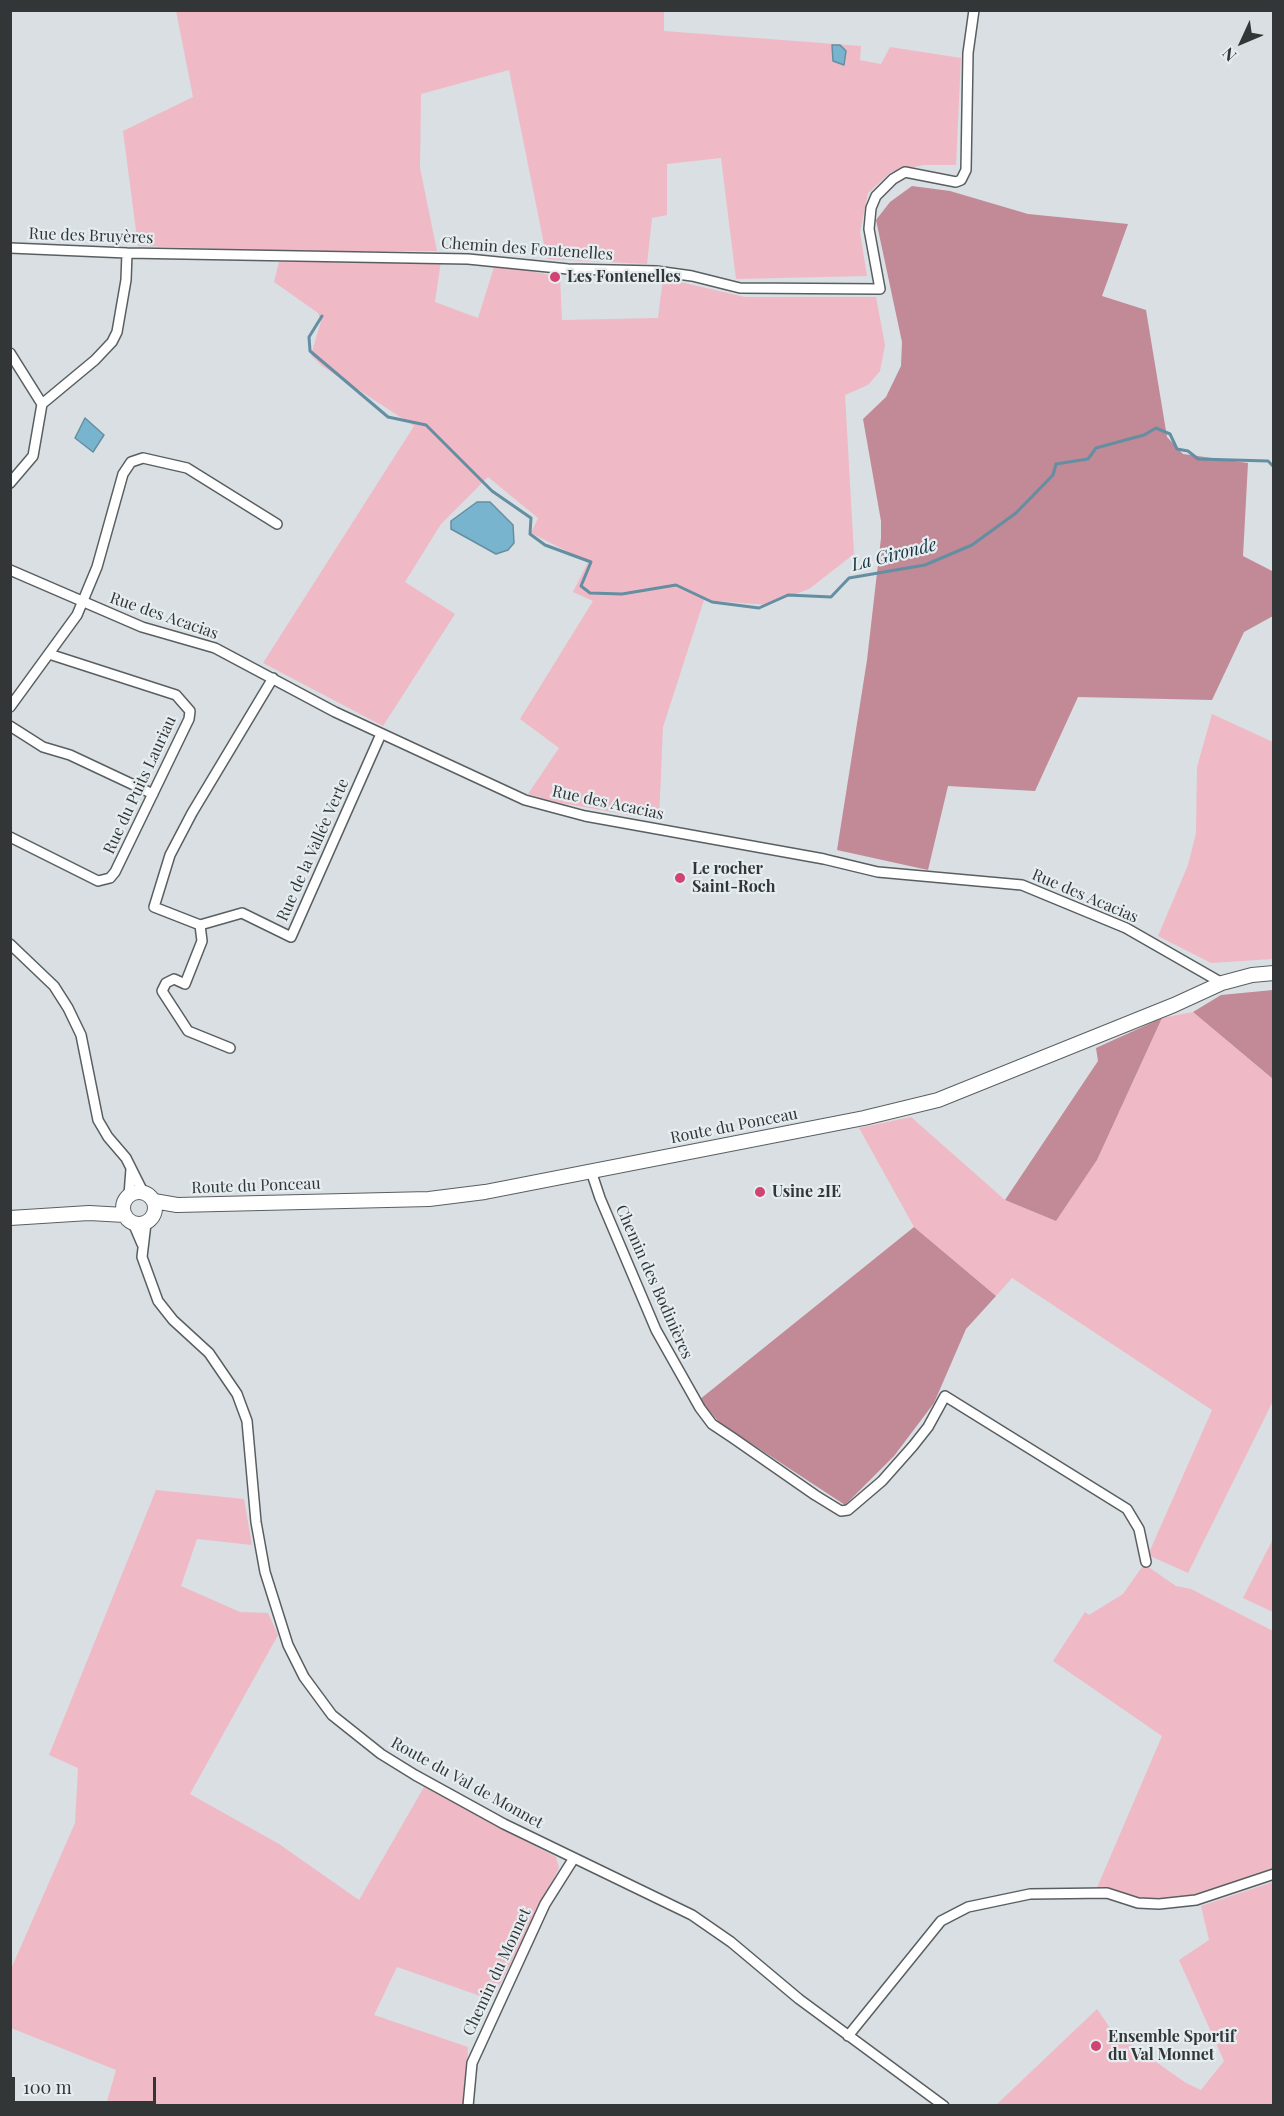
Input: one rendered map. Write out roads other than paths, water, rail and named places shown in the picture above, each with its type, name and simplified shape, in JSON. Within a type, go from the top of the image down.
[{"type":"street","name":"Chemin des Fontenelles","points":[[170,253],[490,260],[568,269],[656,271],[692,276],[740,288],[880,289],[869,229],[871,208],[876,196],[893,179],[905,172],[956,182],[961,180],[966,170],[968,53],[974,10]]},
{"type":"street","name":"Rue des Bruyères","points":[[10,248],[170,253]]},
{"type":"street","points":[[10,483],[33,456],[42,404],[112,342],[121,319],[127,253]]},
{"type":"street","points":[[10,353],[42,404]]},
{"type":"street","points":[[10,706],[49,654],[83,602],[97,567],[123,474],[131,462],[143,458],[187,468],[277,524]]},
{"type":"street","name":"Rue des Acacias","points":[[10,570],[142,627],[215,648],[381,734],[476,779],[554,809],[814,857],[878,872],[1022,885],[1126,928],[1221,983]]},
{"type":"street","name":"Rue du Puits Lauriau","points":[[10,837],[98,881],[103,881],[115,872],[189,719],[190,711],[176,695],[49,654]]},
{"type":"street","points":[[230,1048],[188,1031],[162,991],[166,983],[174,979],[185,984],[202,941],[200,925],[154,907],[170,855],[192,813],[273,678]]},
{"type":"street","points":[[10,726],[43,747],[70,755],[153,794]]},
{"type":"street","name":"Rue de la Vallée Verte","points":[[200,925],[242,913],[291,937],[381,734]]},
{"type":"street","name":"Route du Val de Monnet","points":[[10,944],[54,986],[81,1035],[98,1120],[131,1166],[139,1208],[142,1257],[158,1301],[173,1320],[215,1361],[237,1394],[247,1421],[256,1522],[265,1572],[288,1645],[317,1697],[332,1715],[381,1754],[504,1824],[692,1915],[731,1942],[848,2036],[944,2106]]},
{"type":"street","name":"Route du Ponceau","points":[[10,1218],[177,1205],[429,1198],[485,1192],[864,1118],[938,1100],[1221,983],[1252,975],[1274,973]]},
{"type":"street","name":"Chemin des Bodinières","points":[[591,1171],[600,1198],[656,1330],[700,1408],[712,1424],[815,1495],[841,1510],[848,1510],[882,1481],[900,1461],[928,1427],[945,1396],[1127,1509],[1139,1529],[1146,1562]]},
{"type":"street","name":"Chemin du Monnet","points":[[468,2106],[470,2075],[476,2053],[545,1904],[574,1858]]},
{"type":"street","points":[[848,2036],[941,1921],[968,1907],[1030,1894],[1107,1893],[1138,1903],[1160,1904],[1196,1900],[1274,1874]]},
{"type":"water","points":[[832,45],[840,45],[846,51],[844,65],[833,61]]},
{"type":"water","points":[[85,418],[104,435],[93,452],[75,438]]},
{"type":"water","points":[[477,502],[490,502],[513,525],[514,543],[508,550],[496,554],[451,529],[451,521]]},
{"type":"waterway","name":"La Gironde","points":[[322,316],[309,337],[310,351],[388,417],[426,425],[492,491],[531,518],[530,534],[545,545],[591,562],[581,586],[590,593],[622,594],[676,585],[712,602],[759,608],[788,595],[831,597],[849,578],[925,565],[972,545],[1016,513],[1053,475],[1056,464],[1088,459],[1096,448],[1144,435],[1156,428],[1170,434],[1177,449],[1188,451],[1198,459],[1268,461],[1274,467]]},
{"type":"place","name":"Les Fontenelles","points":[[555,277]]},
{"type":"place","name":"Le rocher Saint-Roch","points":[[680,878]]},
{"type":"place","name":"Usine 2IE","points":[[760,1192]]},
{"type":"place","name":"Ensemble Sportif du Val Monnet","points":[[1096,2046]]}]
